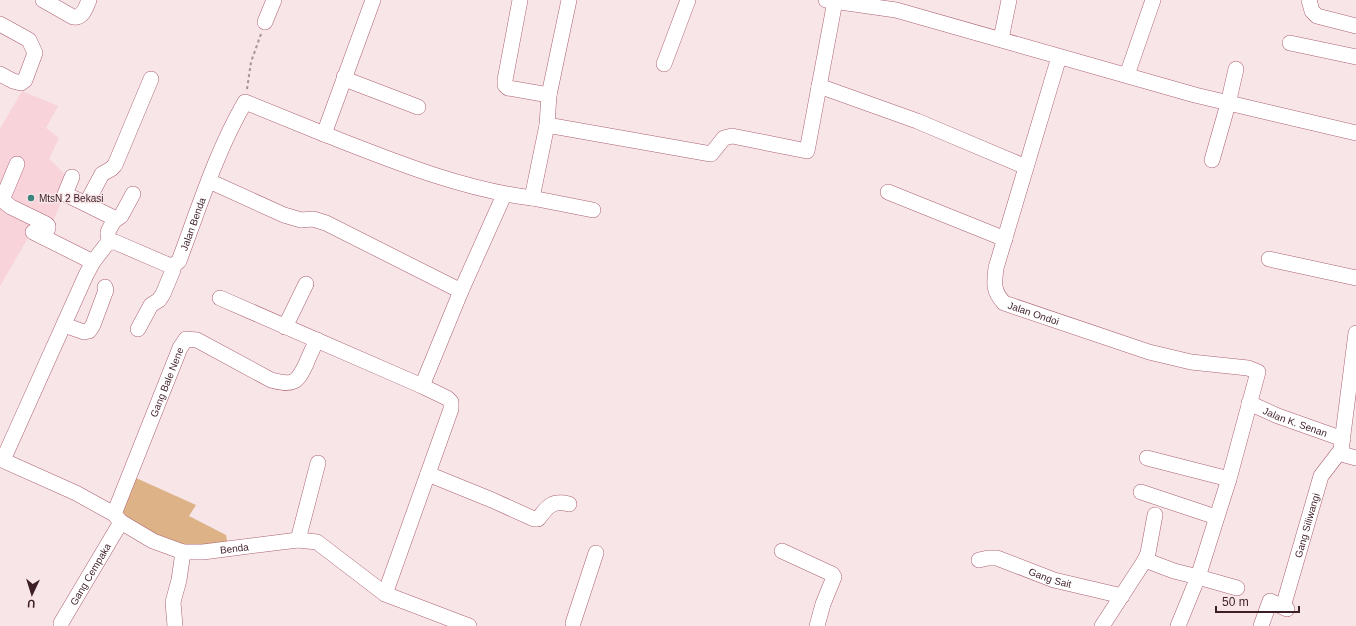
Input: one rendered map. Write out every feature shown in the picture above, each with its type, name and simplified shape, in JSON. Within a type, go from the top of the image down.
[{"type":"street","points":[[43,0],[77,18],[81,16],[89,0]]},
{"type":"street","points":[[265,22],[274,0]]},
{"type":"street","points":[[324,134],[373,0]]},
{"type":"street","points":[[520,0],[505,85],[508,88],[549,95]]},
{"type":"street","points":[[532,198],[547,125],[549,95],[570,0]]},
{"type":"street","points":[[664,64],[688,0]]},
{"type":"street","points":[[1000,39],[1009,0]]},
{"type":"street","points":[[1127,75],[1153,0]]},
{"type":"street","points":[[1310,0],[1312,11],[1317,16],[1356,26]]},
{"type":"street","points":[[547,125],[711,154],[724,138],[732,136],[807,151],[819,86],[830,1],[896,10],[1228,104],[1356,132]]},
{"type":"street","points":[[0,24],[29,40],[35,53],[24,80],[21,83],[13,81],[0,74]]},
{"type":"street","points":[[1290,43],[1356,57]]},
{"type":"street","name":"Jalan Ondoi","points":[[1059,57],[996,268],[995,281],[997,294],[1004,303],[1149,352],[1191,362],[1248,368],[1258,372],[1249,403]]},
{"type":"street","points":[[1212,160],[1236,69]]},
{"type":"street","points":[[344,77],[350,81],[418,107]]},
{"type":"street","points":[[86,204],[102,174],[115,165],[151,79]]},
{"type":"street","points":[[819,86],[917,121],[1026,166]]},
{"type":"street","points":[[245,102],[397,162],[482,189],[504,195],[532,198],[593,210]]},
{"type":"street","name":"Jalan Benda","points":[[138,329],[151,305],[159,300],[173,270],[173,266],[179,261],[228,133],[245,102]]},
{"type":"street","points":[[17,164],[2,200],[10,207],[48,226],[48,228],[38,234],[93,262]]},
{"type":"street","points":[[72,177],[65,194],[114,218],[114,221]]},
{"type":"street","points":[[209,181],[284,215],[301,220],[313,219],[326,222],[460,291]]},
{"type":"street","points":[[888,192],[1005,239]]},
{"type":"street","points":[[110,242],[107,232],[114,221],[121,216],[133,194]]},
{"type":"street","points":[[422,386],[460,291],[504,195]]},
{"type":"street","points":[[2,460],[93,262],[106,244],[110,242],[120,244],[173,266]]},
{"type":"street","points":[[1269,259],[1356,278]]},
{"type":"street","points":[[285,327],[306,284]]},
{"type":"street","points":[[64,325],[84,332],[89,331],[96,318],[106,290],[105,287]]},
{"type":"street","points":[[220,298],[422,386],[447,398],[451,402],[451,409],[385,594]]},
{"type":"street","name":"Jalan K. Senan","points":[[1356,332],[1342,444],[1345,454],[1356,458]]},
{"type":"street","name":"Gang Bale Nene","points":[[117,518],[180,348],[186,338],[197,340],[271,380],[282,383],[291,382],[300,378],[316,340]]},
{"type":"street","points":[[1178,626],[1198,577],[1228,479],[1249,403]]},
{"type":"street","name":"Jalan K. Senan","points":[[1249,403],[1342,444]]},
{"type":"street","name":"Gang Siliwangi","points":[[1261,626],[1270,601],[1285,608],[1321,476],[1342,444]]},
{"type":"street","points":[[1147,458],[1228,479]]},
{"type":"street","name":"Benda","points":[[2,460],[76,493],[153,541],[183,552],[203,552],[298,540],[317,542],[385,594],[469,626]]},
{"type":"street","points":[[298,540],[318,463]]},
{"type":"street","points":[[428,474],[534,519],[538,519],[553,503],[562,502],[569,504]]},
{"type":"street","points":[[1141,492],[1216,517]]},
{"type":"street","points":[[1102,626],[1145,560],[1148,553],[1155,515]]},
{"type":"street","name":"Gang Cempaka","points":[[61,626],[61,623],[117,518]]},
{"type":"street","points":[[782,551],[832,574],[834,577],[823,604],[817,626]]},
{"type":"street","points":[[175,626],[173,602],[179,580],[183,552]]},
{"type":"street","points":[[574,625],[596,553]]},
{"type":"street","name":"Gang Sait","points":[[979,560],[997,558],[1054,580],[1122,596]]},
{"type":"street","points":[[1145,560],[1174,571],[1237,588]]},
{"type":"path","points":[[245,102],[251,62],[265,22]]},
{"type":"shaded area","name":"MtsN 2 Bekasi","points":[[22,91],[58,106],[46,128],[59,138],[49,159],[70,179],[53,222],[40,217],[0,286],[0,129]]},
{"type":"shaded area","points":[[136,478],[196,505],[189,516],[226,535],[228,545],[194,549],[157,538],[119,512]]},
{"type":"place","name":"MtsN 2 Bekasi","points":[[31,198]]}]
